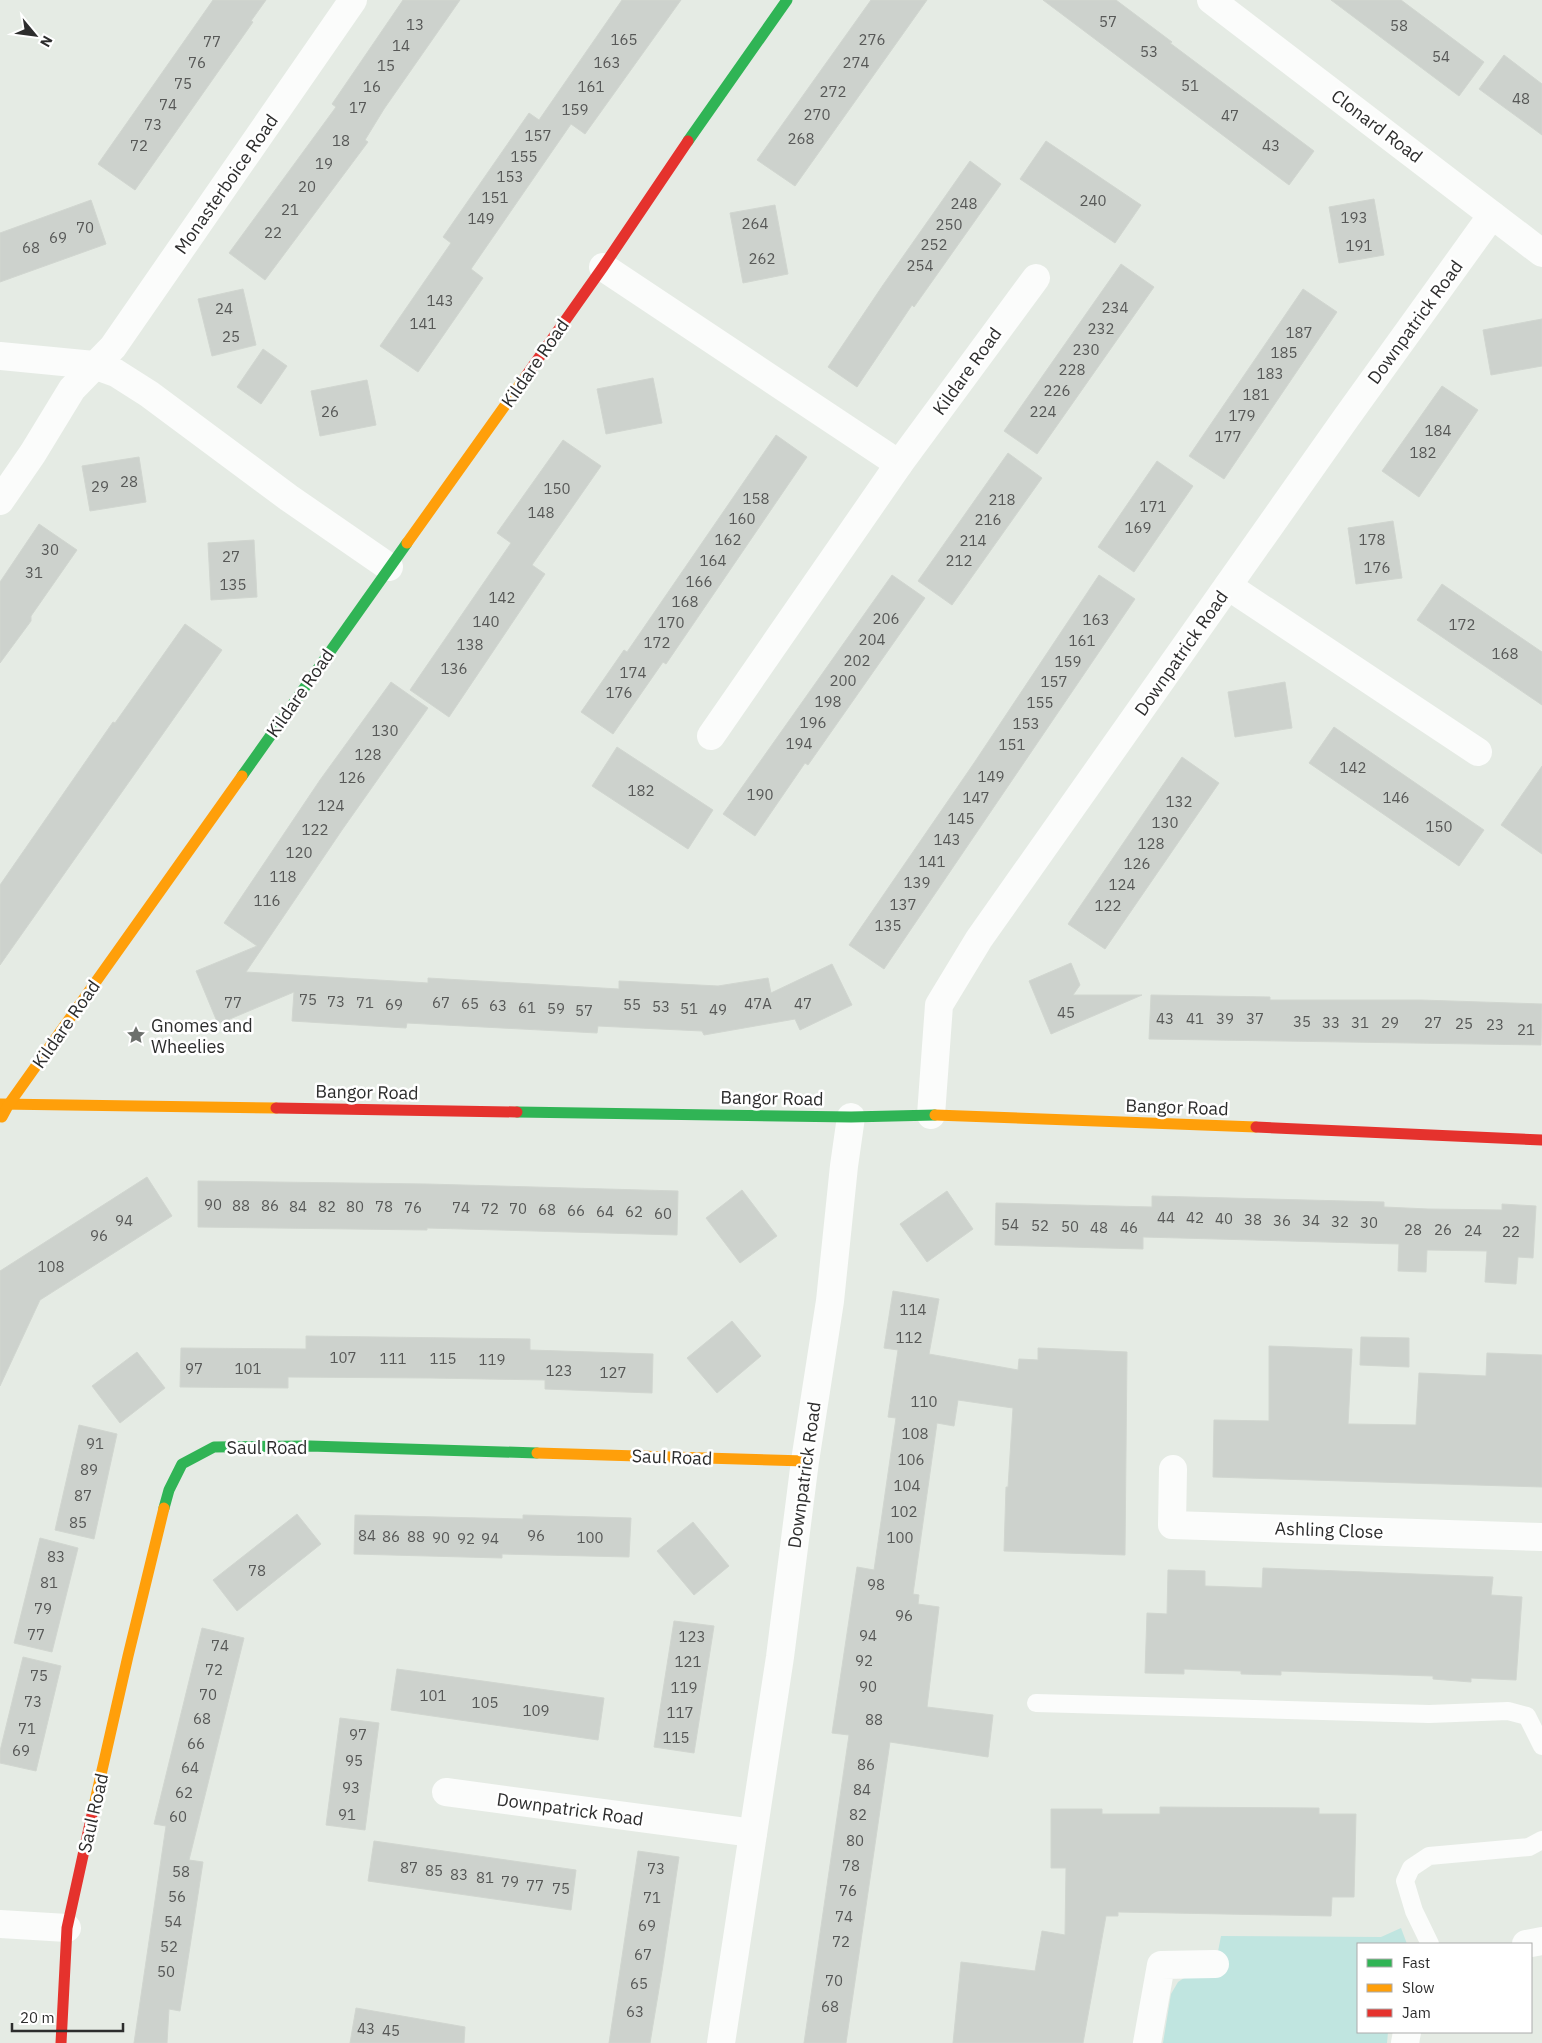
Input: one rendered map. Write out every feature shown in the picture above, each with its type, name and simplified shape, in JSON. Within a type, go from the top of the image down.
[{"type":"street","name":"Monasterboice Road","points":[[0,501],[33,453],[72,389],[114,347],[353,0]]},
{"type":"street","name":"Kildare Road","points":[[0,1121],[4,1104],[603,267],[787,0]]},
{"type":"street","name":"Clonard Road","points":[[1211,0],[1542,252]]},
{"type":"street","name":"Downpatrick Road","points":[[931,1115],[939,1005],[979,939],[1492,215]]},
{"type":"street","points":[[603,267],[899,464]]},
{"type":"street","name":"Kildare Road","points":[[712,736],[899,464],[1036,278]]},
{"type":"street","points":[[0,356],[94,365],[116,373],[149,394],[289,498],[389,567]]},
{"type":"street","points":[[1228,586],[1478,752]]},
{"type":"street","name":"Bangor Road","points":[[4,1104],[851,1117],[931,1115],[1416,1132],[1542,1140]]},
{"type":"street","name":"Downpatrick Road","points":[[721,2043],[780,1657],[804,1461],[830,1301],[851,1117]]},
{"type":"street","name":"Saul Road","points":[[61,2043],[67,1928],[128,1656],[169,1490],[182,1464],[214,1447],[300,1446],[804,1461]]},
{"type":"street","name":"Ashling Close","points":[[1173,1469],[1172,1525],[1542,1537]]},
{"type":"street","name":"Downpatrick Road","points":[[446,1792],[753,1833]]},
{"type":"street","points":[[0,1924],[67,1928]]},
{"type":"street","points":[[1147,2043],[1161,1965],[1216,1964]]},
{"type":"lane","points":[[1036,1702],[1429,1714],[1508,1711],[1527,1716],[1542,1746]]},
{"type":"lane","points":[[1430,1943],[1414,1911],[1405,1881],[1411,1868],[1429,1856],[1529,1847],[1542,1840]]},
{"type":"shaded area","points":[[1401,1928],[1407,1943],[1357,1943],[1357,2033],[1388,2033],[1387,2043],[1163,2043],[1171,1994],[1178,1982],[1184,1978],[1213,1977],[1221,1936],[1381,1937]]},
{"type":"building","points":[[213,0],[266,0],[251,21],[253,22],[135,190],[98,164]]},
{"type":"building","points":[[403,0],[460,0],[384,109],[365,140],[368,142],[265,280],[229,253],[336,107],[332,104]]},
{"type":"building","points":[[622,0],[681,0],[585,134],[571,124],[471,269],[483,278],[418,372],[380,346],[451,243],[443,237],[529,113],[539,120]]},
{"type":"building","points":[[871,0],[927,0],[795,186],[757,160]]},
{"type":"building","points":[[1043,0],[1116,0],[1314,151],[1289,185]]},
{"type":"building","points":[[1331,0],[1401,0],[1484,62],[1459,96]]},
{"type":"building","points":[[1504,55],[1542,84],[1542,135],[1479,89]]},
{"type":"building","points":[[1046,141],[1141,205],[1115,243],[1020,179]]},
{"type":"building","points":[[970,161],[1001,184],[914,307],[912,305],[857,387],[828,367]]},
{"type":"building","points":[[1374,199],[1384,255],[1339,263],[1329,207]]},
{"type":"building","points":[[91,200],[106,244],[0,282],[0,233]]},
{"type":"building","points":[[775,205],[788,274],[743,283],[730,213]]},
{"type":"building","points":[[1121,264],[1154,287],[1037,454],[1004,431]]},
{"type":"building","points":[[243,289],[256,345],[212,356],[198,299]]},
{"type":"building","points":[[1303,289],[1337,312],[1224,479],[1189,456]]},
{"type":"building","points":[[1542,319],[1542,366],[1491,375],[1483,330]]},
{"type":"building","points":[[263,349],[287,366],[261,404],[237,387]]},
{"type":"building","points":[[653,378],[662,423],[606,434],[597,389]]},
{"type":"building","points":[[367,380],[376,425],[320,436],[311,391]]},
{"type":"building","points":[[1442,386],[1478,410],[1419,497],[1382,471]]},
{"type":"building","points":[[776,435],[807,457],[666,664],[663,662],[613,734],[581,712],[624,650],[627,652]]},
{"type":"building","points":[[563,440],[601,466],[532,565],[545,574],[449,717],[410,690],[511,543],[497,533]]},
{"type":"building","points":[[1008,453],[1042,478],[952,605],[918,581]]},
{"type":"building","points":[[139,457],[146,502],[90,511],[82,466]]},
{"type":"building","points":[[1157,461],[1193,486],[1134,572],[1098,547]]},
{"type":"building","points":[[1393,521],[1402,578],[1356,584],[1348,528]]},
{"type":"building","points":[[39,524],[77,550],[31,616],[31,621],[0,663],[0,582]]},
{"type":"building","points":[[254,540],[257,597],[211,600],[208,543]]},
{"type":"building","points":[[892,575],[925,598],[808,765],[805,763],[755,836],[723,814]]},
{"type":"building","points":[[1099,575],[1135,599],[884,969],[849,945],[974,763]]},
{"type":"building","points":[[1442,584],[1542,652],[1542,705],[1417,620]]},
{"type":"building","points":[[185,624],[222,650],[0,965],[0,885],[113,722],[115,723]]},
{"type":"building","points":[[391,682],[428,708],[342,830],[246,972],[428,983],[428,978],[619,989],[619,981],[718,986],[768,978],[771,993],[832,964],[852,1005],[800,1030],[795,1019],[704,1035],[702,1031],[598,1026],[597,1033],[407,1023],[406,1028],[292,1021],[294,992],[218,1024],[196,971],[257,946],[224,923],[320,780]]},
{"type":"building","points":[[1285,682],[1292,728],[1235,737],[1228,692]]},
{"type":"building","points":[[1334,727],[1484,830],[1459,866],[1309,763]]},
{"type":"building","points":[[617,747],[713,810],[688,849],[592,786]]},
{"type":"building","points":[[1182,757],[1219,783],[1105,949],[1068,924]]},
{"type":"building","points":[[1542,766],[1542,854],[1501,825]]},
{"type":"building","points":[[1071,963],[1080,985],[1073,995],[1142,995],[1051,1034],[1029,981]]},
{"type":"building","points":[[1151,995],[1270,997],[1270,1000],[1421,1000],[1542,1004],[1541,1045],[1149,1039]]},
{"type":"building","points":[[147,1177],[172,1216],[40,1300],[0,1386],[0,1271]]},
{"type":"building","points":[[198,1181],[427,1184],[678,1191],[677,1235],[427,1228],[427,1230],[198,1227]]},
{"type":"building","points":[[742,1190],[777,1236],[740,1263],[706,1218]]},
{"type":"building","points":[[947,1191],[973,1229],[927,1262],[900,1224]]},
{"type":"building","points":[[1152,1196],[1384,1202],[1384,1207],[1428,1209],[1502,1210],[1502,1204],[1536,1206],[1533,1258],[1518,1257],[1516,1284],[1485,1282],[1487,1251],[1427,1250],[1426,1272],[1398,1271],[1399,1244],[1143,1237],[1143,1249],[995,1245],[996,1203],[1152,1207]]},
{"type":"building","points":[[893,1291],[939,1299],[929,1354],[1018,1370],[1019,1359],[1038,1360],[1038,1348],[1127,1352],[1125,1555],[1004,1551],[1006,1487],[1008,1487],[1013,1408],[958,1400],[954,1426],[937,1423],[913,1594],[919,1595],[918,1604],[939,1607],[927,1707],[993,1715],[988,1757],[890,1742],[846,2043],[804,2043],[849,1735],[832,1733],[857,1567],[874,1570],[896,1418],[888,1417],[898,1350],[884,1348]]},
{"type":"building","points":[[732,1321],[761,1356],[717,1393],[687,1358]]},
{"type":"building","points":[[306,1336],[530,1339],[530,1350],[653,1354],[652,1393],[545,1389],[545,1380],[430,1378],[288,1377],[288,1388],[180,1387],[181,1348],[306,1349]]},
{"type":"building","points":[[1361,1337],[1409,1338],[1409,1367],[1360,1365]]},
{"type":"building","points":[[1269,1346],[1352,1349],[1348,1424],[1416,1425],[1419,1373],[1486,1376],[1487,1353],[1542,1355],[1542,1487],[1213,1477],[1214,1420],[1269,1421]]},
{"type":"building","points":[[137,1352],[165,1388],[120,1423],[92,1386]]},
{"type":"building","points":[[79,1425],[117,1434],[94,1539],[55,1530]]},
{"type":"building","points":[[297,1514],[321,1544],[237,1611],[213,1580]]},
{"type":"building","points":[[355,1515],[523,1519],[523,1515],[631,1518],[629,1557],[502,1554],[502,1558],[354,1554]]},
{"type":"building","points":[[693,1522],[729,1566],[694,1595],[657,1551]]},
{"type":"building","points":[[40,1538],[78,1548],[52,1652],[14,1643]]},
{"type":"building","points":[[1263,1568],[1493,1577],[1491,1595],[1522,1597],[1516,1680],[1471,1678],[1471,1682],[1433,1679],[1433,1676],[1281,1671],[1281,1675],[1241,1674],[1241,1671],[1184,1669],[1184,1674],[1145,1673],[1147,1613],[1167,1614],[1168,1570],[1205,1571],[1205,1586],[1262,1588]]},
{"type":"building","points":[[674,1621],[714,1626],[694,1753],[654,1747]]},
{"type":"building","points":[[202,1628],[244,1638],[189,1860],[203,1862],[180,2011],[169,2009],[167,2043],[134,2043],[166,1826],[154,1824]]},
{"type":"building","points":[[23,1657],[61,1666],[36,1771],[0,1763],[0,1751]]},
{"type":"building","points":[[397,1669],[604,1698],[598,1740],[391,1710]]},
{"type":"building","points":[[340,1718],[379,1723],[365,1830],[326,1825]]},
{"type":"building","points":[[1160,1807],[1319,1808],[1319,1814],[1356,1814],[1354,1897],[1332,1897],[1331,1916],[1118,1912],[1118,1916],[1106,1916],[1083,2043],[953,2043],[961,1962],[1035,1971],[1042,1931],[1065,1935],[1066,1868],[1051,1868],[1051,1809],[1102,1809],[1102,1814],[1160,1814]]},
{"type":"building","points":[[374,1841],[576,1870],[571,1910],[368,1881]]},
{"type":"building","points":[[638,1851],[679,1857],[662,1971],[650,2043],[609,2043]]},
{"type":"building","points":[[356,2008],[465,2027],[464,2043],[350,2043]]},
{"type":"traffic: fast","points":[[688,141],[787,0]]},
{"type":"traffic: fast","points":[[242,776],[407,543]]},
{"type":"traffic: fast","points":[[517,1112],[851,1117],[935,1115]]},
{"type":"traffic: fast","points":[[164,1508],[169,1490],[182,1464],[214,1447],[310,1446],[537,1453]]},
{"type":"traffic: slow","points":[[407,543],[526,376]]},
{"type":"traffic: slow","points":[[2,1117],[9,1104],[242,776]]},
{"type":"traffic: slow","points":[[0,1104],[276,1108]]},
{"type":"traffic: slow","points":[[935,1115],[1256,1127]]},
{"type":"traffic: slow","points":[[537,1453],[805,1461]]},
{"type":"traffic: slow","points":[[93,1810],[164,1508]]},
{"type":"traffic: jam","points":[[526,376],[603,267],[688,141]]},
{"type":"traffic: jam","points":[[276,1108],[517,1112]]},
{"type":"traffic: jam","points":[[1256,1127],[1542,1140]]},
{"type":"traffic: jam","points":[[61,2043],[67,1928],[93,1810]]},
{"type":"place","name":"Gnomes and Wheelies","points":[[136,1035]]}]
